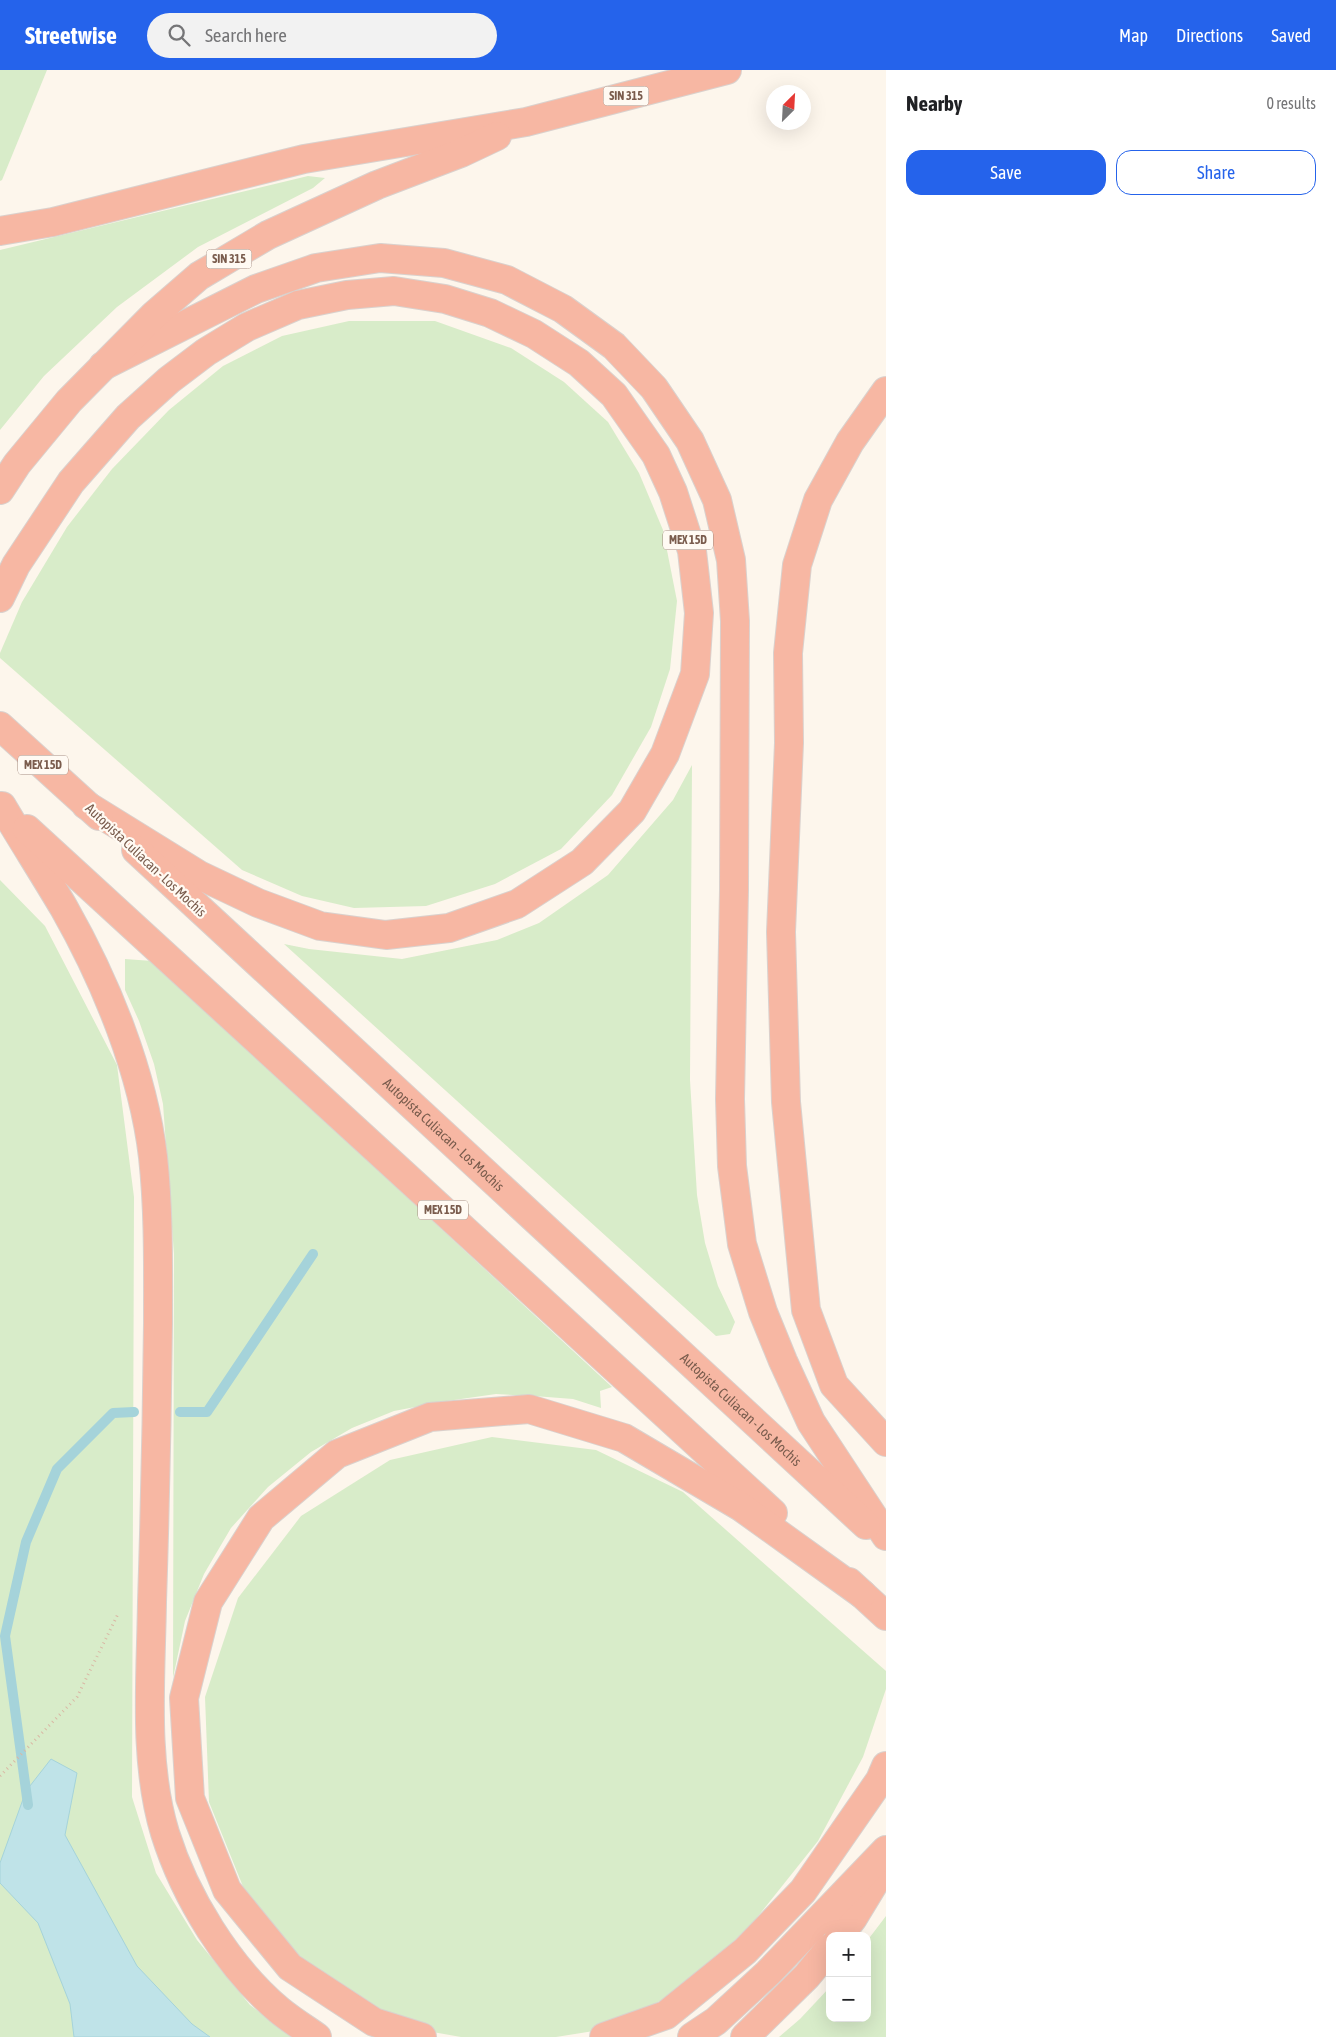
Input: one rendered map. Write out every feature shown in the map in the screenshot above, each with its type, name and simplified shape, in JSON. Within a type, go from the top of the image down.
[{"type":"highway","name":"SIN 315","points":[[0,490],[18,464],[69,401],[154,315],[199,276],[268,235],[377,185],[461,153],[526,122],[727,70]]},
{"type":"highway","points":[[0,231],[53,222],[304,159],[526,122]]},
{"type":"highway","points":[[103,366],[256,288],[316,268],[380,258],[444,263],[507,280],[563,309],[606,341],[654,388],[690,441],[716,500],[730,560],[734,612],[734,880],[730,1099],[732,1166],[742,1244],[763,1312],[811,1422],[886,1536]]},
{"type":"highway","name":"MEX 15D","points":[[0,598],[16,565],[71,482],[122,424],[169,380],[206,352],[247,327],[298,306],[347,295],[394,291],[445,299],[490,313],[534,334],[578,363],[614,395],[656,455],[673,492],[692,551],[700,613],[695,674],[665,754],[632,811],[620,824],[582,862],[518,904],[449,928],[386,935],[320,926],[258,903],[199,875],[86,805]]},
{"type":"highway","points":[[886,391],[850,442],[818,500],[797,565],[788,653],[789,743],[781,932],[786,1102],[806,1310],[834,1385],[886,1442]]},
{"type":"highway","name":"Autopista Culiacan - Los Mochis","points":[[0,726],[886,1544]]},
{"type":"highway","points":[[1,806],[65,910],[98,975],[124,1039],[140,1093],[152,1154],[158,1222],[157,1421],[150,1712],[154,1781],[164,1831],[182,1879],[207,1926],[242,1971],[278,2009],[317,2037]]},
{"type":"highway","name":"MEX 15D","points":[[1,806],[886,1616]]},
{"type":"highway","points":[[422,2037],[374,2022],[290,1967],[227,1890],[190,1798],[184,1698],[208,1602],[261,1518],[337,1454],[421,1420],[430,1417],[529,1410],[624,1438],[741,1507],[862,1594]]},
{"type":"highway","points":[[604,2037],[666,2015],[745,1951],[803,1891],[883,1773]]},
{"type":"highway","points":[[692,2037],[716,2021],[768,1974],[886,1850]]},
{"type":"highway","points":[[842,1932],[853,1918],[886,1864]]},
{"type":"highway","points":[[745,2037],[807,1976],[826,1953]]},
{"type":"path","points":[[1,1775],[76,1697],[119,1612]]},
{"type":"green space","points":[[0,70],[47,70],[0,181]]},
{"type":"green space","points":[[308,176],[325,178],[313,188],[198,247],[117,307],[44,376],[0,430],[0,250]]},
{"type":"green space","points":[[349,321],[435,321],[511,348],[564,382],[608,422],[639,473],[663,530],[677,601],[670,669],[651,727],[612,795],[561,849],[495,884],[426,906],[354,908],[302,896],[242,870],[0,658],[0,653],[22,602],[67,527],[112,469],[169,410],[223,366],[282,336]]},
{"type":"green space","points":[[692,765],[690,1080],[697,1195],[705,1243],[718,1286],[735,1322],[730,1334],[716,1336],[284,944],[309,949],[402,959],[497,940],[539,923],[608,875],[673,800]]},
{"type":"green space","points":[[0,880],[45,926],[117,1065],[134,1197],[132,1797],[156,1873],[197,1940],[250,2005],[293,2037],[0,2037]]},
{"type":"green space","points":[[125,959],[152,961],[612,1387],[600,1391],[601,1408],[573,1399],[496,1394],[394,1411],[352,1428],[311,1452],[268,1487],[231,1528],[204,1574],[185,1621],[173,1678],[174,1254],[163,1104],[154,1064],[139,1021],[125,990]]},
{"type":"green space","points":[[492,1437],[596,1450],[683,1492],[886,1671],[886,1689],[863,1757],[818,1841],[755,1920],[687,1988],[600,2030],[556,2037],[461,2037],[410,2028],[318,1978],[248,1899],[209,1802],[205,1697],[238,1598],[301,1516],[390,1460]]},
{"type":"green space","points":[[886,1916],[886,2037],[779,2037],[800,2019],[826,1991],[826,2022],[871,2022],[871,1936]]},
{"type":"water","points":[[51,1759],[77,1773],[65,1835],[137,1966],[192,2024],[210,2037],[74,2037],[70,2004],[38,1923],[0,1883],[0,1863],[26,1791]]},
{"type":"waterway","points":[[180,1412],[207,1412],[313,1254]]},
{"type":"waterway","points":[[28,1805],[5,1636],[26,1542],[57,1469],[113,1413],[134,1412]]}]
